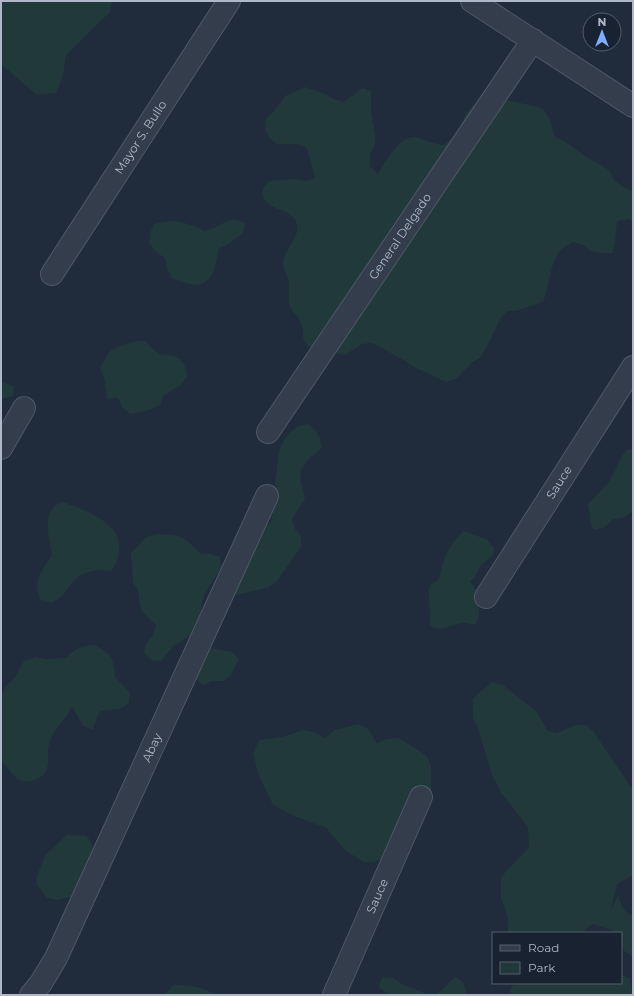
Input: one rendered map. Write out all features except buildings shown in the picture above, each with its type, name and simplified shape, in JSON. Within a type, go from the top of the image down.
[{"type":"street","name":"Mayor S. Bullo","points":[[52,274],[229,1]]},
{"type":"street","points":[[472,1],[633,106]]},
{"type":"street","name":"General Delgado","points":[[268,432],[533,40]]},
{"type":"street","name":"Sauce","points":[[486,597],[633,367]]},
{"type":"street","points":[[1,448],[24,408]]},
{"type":"street","name":"Abay","points":[[31,995],[41,983],[56,958],[267,496]]},
{"type":"street","name":"Sauce","points":[[334,995],[421,797]]},
{"type":"green space","points":[[1,1],[112,1],[110,12],[66,55],[63,76],[56,93],[37,95],[1,64]]},
{"type":"green space","points":[[305,87],[344,102],[362,88],[371,91],[371,113],[375,134],[375,144],[370,155],[370,166],[378,174],[393,151],[404,140],[415,137],[435,144],[443,145],[452,139],[458,131],[466,113],[474,105],[495,98],[535,106],[544,110],[550,120],[555,137],[564,141],[609,170],[614,180],[633,191],[633,222],[629,219],[617,221],[615,243],[612,253],[591,251],[583,245],[573,242],[563,248],[558,254],[552,267],[543,302],[516,311],[507,311],[500,319],[480,358],[471,363],[457,378],[447,382],[418,369],[372,343],[362,344],[345,355],[315,349],[305,343],[303,338],[303,328],[292,310],[289,297],[289,282],[283,266],[283,261],[286,254],[296,236],[296,222],[289,214],[266,202],[263,197],[263,188],[269,181],[292,179],[306,181],[315,178],[307,148],[297,144],[277,144],[269,138],[265,129],[266,119],[280,104],[285,96]]},
{"type":"green space","points":[[234,219],[245,223],[243,233],[227,245],[218,249],[215,268],[212,274],[204,283],[197,285],[172,278],[167,269],[165,258],[156,252],[149,243],[150,233],[154,224],[175,221],[192,225],[205,231]]},
{"type":"green space","points":[[136,341],[146,341],[156,352],[174,356],[181,360],[185,365],[187,376],[181,385],[164,395],[160,405],[150,410],[130,414],[122,407],[118,398],[107,399],[104,378],[100,368],[109,352],[117,347]]},
{"type":"green space","points":[[1,382],[14,386],[13,396],[1,399]]},
{"type":"green space","points":[[308,424],[318,434],[322,448],[306,462],[301,470],[301,481],[305,499],[292,519],[295,529],[301,536],[301,547],[277,581],[269,587],[237,595],[229,588],[247,541],[271,522],[279,451],[283,441],[289,433],[298,426]]},
{"type":"green space","points":[[632,449],[633,509],[627,516],[613,519],[605,527],[595,530],[591,526],[588,504],[609,482],[623,454],[627,450]]},
{"type":"green space","points":[[63,502],[101,519],[109,525],[119,541],[119,554],[117,562],[111,571],[101,570],[81,575],[59,599],[51,603],[41,600],[38,593],[37,582],[41,571],[52,555],[48,529],[49,516],[55,506]]},
{"type":"green space","points":[[464,531],[488,540],[494,549],[493,555],[481,565],[475,577],[470,581],[474,586],[479,601],[477,623],[472,625],[461,623],[440,629],[435,628],[430,625],[429,589],[431,584],[439,578],[444,559],[454,541]]},
{"type":"green space","points":[[157,534],[178,536],[190,543],[201,554],[211,554],[220,557],[221,568],[204,595],[201,606],[201,616],[192,635],[174,645],[161,661],[151,660],[144,653],[146,643],[153,635],[156,625],[141,610],[138,591],[133,582],[131,553],[146,537]]},
{"type":"green space","points":[[94,645],[108,653],[113,661],[115,677],[130,693],[129,703],[120,709],[100,711],[92,730],[83,725],[72,707],[67,716],[54,732],[50,741],[48,747],[48,764],[45,773],[33,781],[26,782],[18,779],[1,762],[1,697],[6,686],[14,679],[24,661],[35,657],[45,659],[66,658],[78,648]]},
{"type":"green space","points":[[211,648],[232,652],[239,659],[231,675],[223,681],[212,681],[204,685],[195,679],[201,650]]},
{"type":"green space","points":[[492,682],[503,685],[537,712],[548,731],[557,733],[575,725],[586,725],[593,731],[633,788],[633,875],[617,884],[611,910],[618,895],[623,908],[633,916],[633,957],[622,948],[622,932],[613,932],[612,930],[593,924],[584,930],[584,932],[508,932],[508,918],[501,898],[501,877],[529,847],[528,827],[502,794],[492,775],[478,728],[473,718],[473,698]]},
{"type":"green space","points":[[358,724],[368,729],[378,745],[378,743],[387,739],[399,738],[427,756],[431,766],[431,789],[425,810],[383,858],[374,862],[364,862],[346,851],[326,828],[292,815],[273,805],[259,776],[253,754],[259,740],[282,737],[303,730],[314,732],[325,738],[335,730]]},
{"type":"green space","points":[[67,835],[86,836],[90,840],[94,850],[92,897],[69,897],[57,900],[51,899],[46,897],[37,885],[37,876],[45,856]]},
{"type":"green space","points":[[622,975],[630,979],[632,995],[511,995],[510,990],[513,984],[622,984]]},
{"type":"green space","points":[[382,977],[393,978],[402,984],[429,995],[394,995],[387,993],[379,987]]},
{"type":"green space","points":[[455,977],[463,982],[468,995],[434,995],[441,991]]},
{"type":"green space","points":[[174,985],[201,988],[215,995],[164,995]]}]
